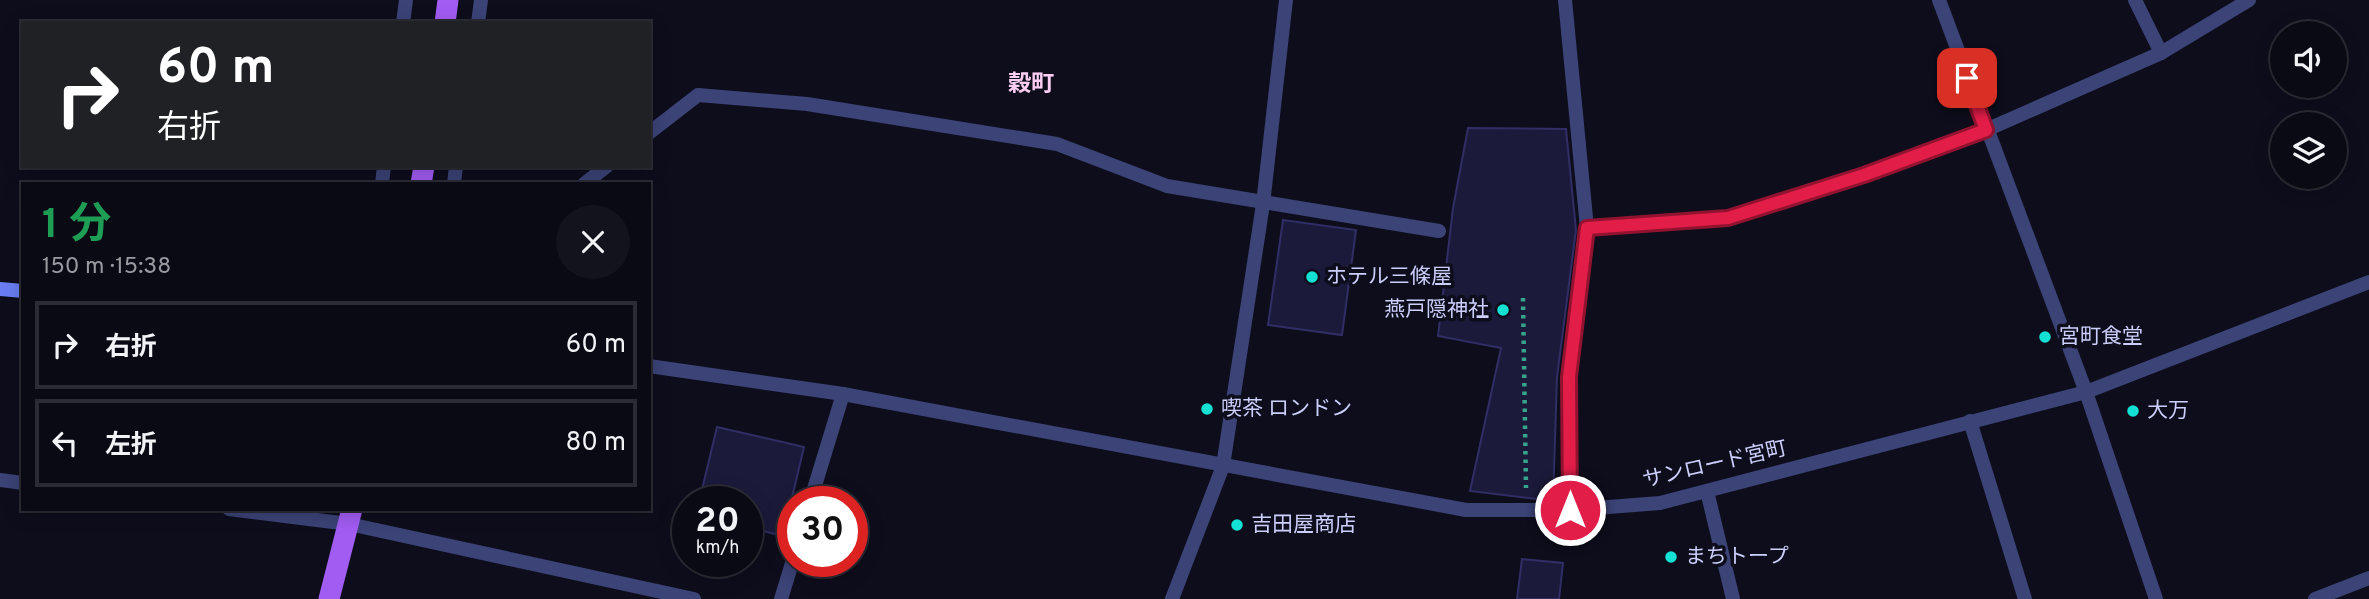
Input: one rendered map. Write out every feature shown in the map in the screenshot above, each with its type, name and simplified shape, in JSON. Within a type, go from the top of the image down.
[{"type":"main road","points":[[445,21],[448,0]]},
{"type":"main road","points":[[329,599],[350,517]]},
{"type":"street","points":[[403,21],[407,0]]},
{"type":"street","points":[[478,21],[481,0]]},
{"type":"street","points":[[1172,599],[1223,466],[1263,204],[1286,0]]},
{"type":"street","points":[[1566,0],[1587,228],[1569,377],[1570,510]]},
{"type":"street","points":[[1939,0],[2086,392],[2156,599]]},
{"type":"street","points":[[2135,0],[2161,53]]},
{"type":"street","points":[[1587,228],[1728,218],[1864,175],[1986,130],[2161,53],[2249,0]]},
{"type":"street","points":[[651,131],[698,95],[807,104],[1057,144],[1167,186],[1439,231]]},
{"type":"street","points":[[587,182],[604,168]]},
{"type":"street","name":"サンロード宮町","points":[[651,366],[842,394],[1466,510],[1570,510],[1660,503],[2086,392],[2369,282]]},
{"type":"street","points":[[0,289],[21,291]]},
{"type":"street","points":[[815,486],[842,394]]},
{"type":"street","points":[[1970,421],[2025,599]]},
{"type":"street","points":[[0,480],[21,483]]},
{"type":"street","points":[[1707,491],[1733,599]]},
{"type":"street","points":[[259,511],[350,517],[659,595],[694,599]]},
{"type":"street","points":[[781,599],[788,577]]},
{"type":"street","points":[[2315,599],[2369,578]]},
{"type":"path","points":[[1523,298],[1526,510]]},
{"type":"building","name":"燕戸隠神社","points":[[1468,128],[1566,129],[1576,230],[1557,377],[1553,501],[1470,491],[1501,348],[1438,336],[1453,208]]},
{"type":"building","name":"ホテル三條屋","points":[[1283,220],[1356,230],[1342,335],[1268,325]]},
{"type":"building","points":[[717,427],[804,447],[795,486],[777,486],[777,534],[763,531],[763,486],[703,486]]},
{"type":"building","points":[[1522,559],[1563,563],[1559,599],[1517,599]]},
{"type":"place","name":"ホテル三條屋","points":[[1312,277]]},
{"type":"place","name":"燕戸隠神社","points":[[1503,310]]},
{"type":"place","name":"宮町食堂","points":[[2045,337]]},
{"type":"place","name":"喫茶 ロンドン","points":[[1207,409]]},
{"type":"place","name":"大万","points":[[2133,411]]},
{"type":"place","name":"吉田屋商店","points":[[1237,525]]},
{"type":"place","name":"まちトープ","points":[[1671,557]]},
{"type":"district","name":"穀町","points":[[1031,85]]},
{"type":"route","points":[[1570,510],[1569,377],[1587,228],[1728,218],[1864,175],[1986,130],[1967,78]]}]
